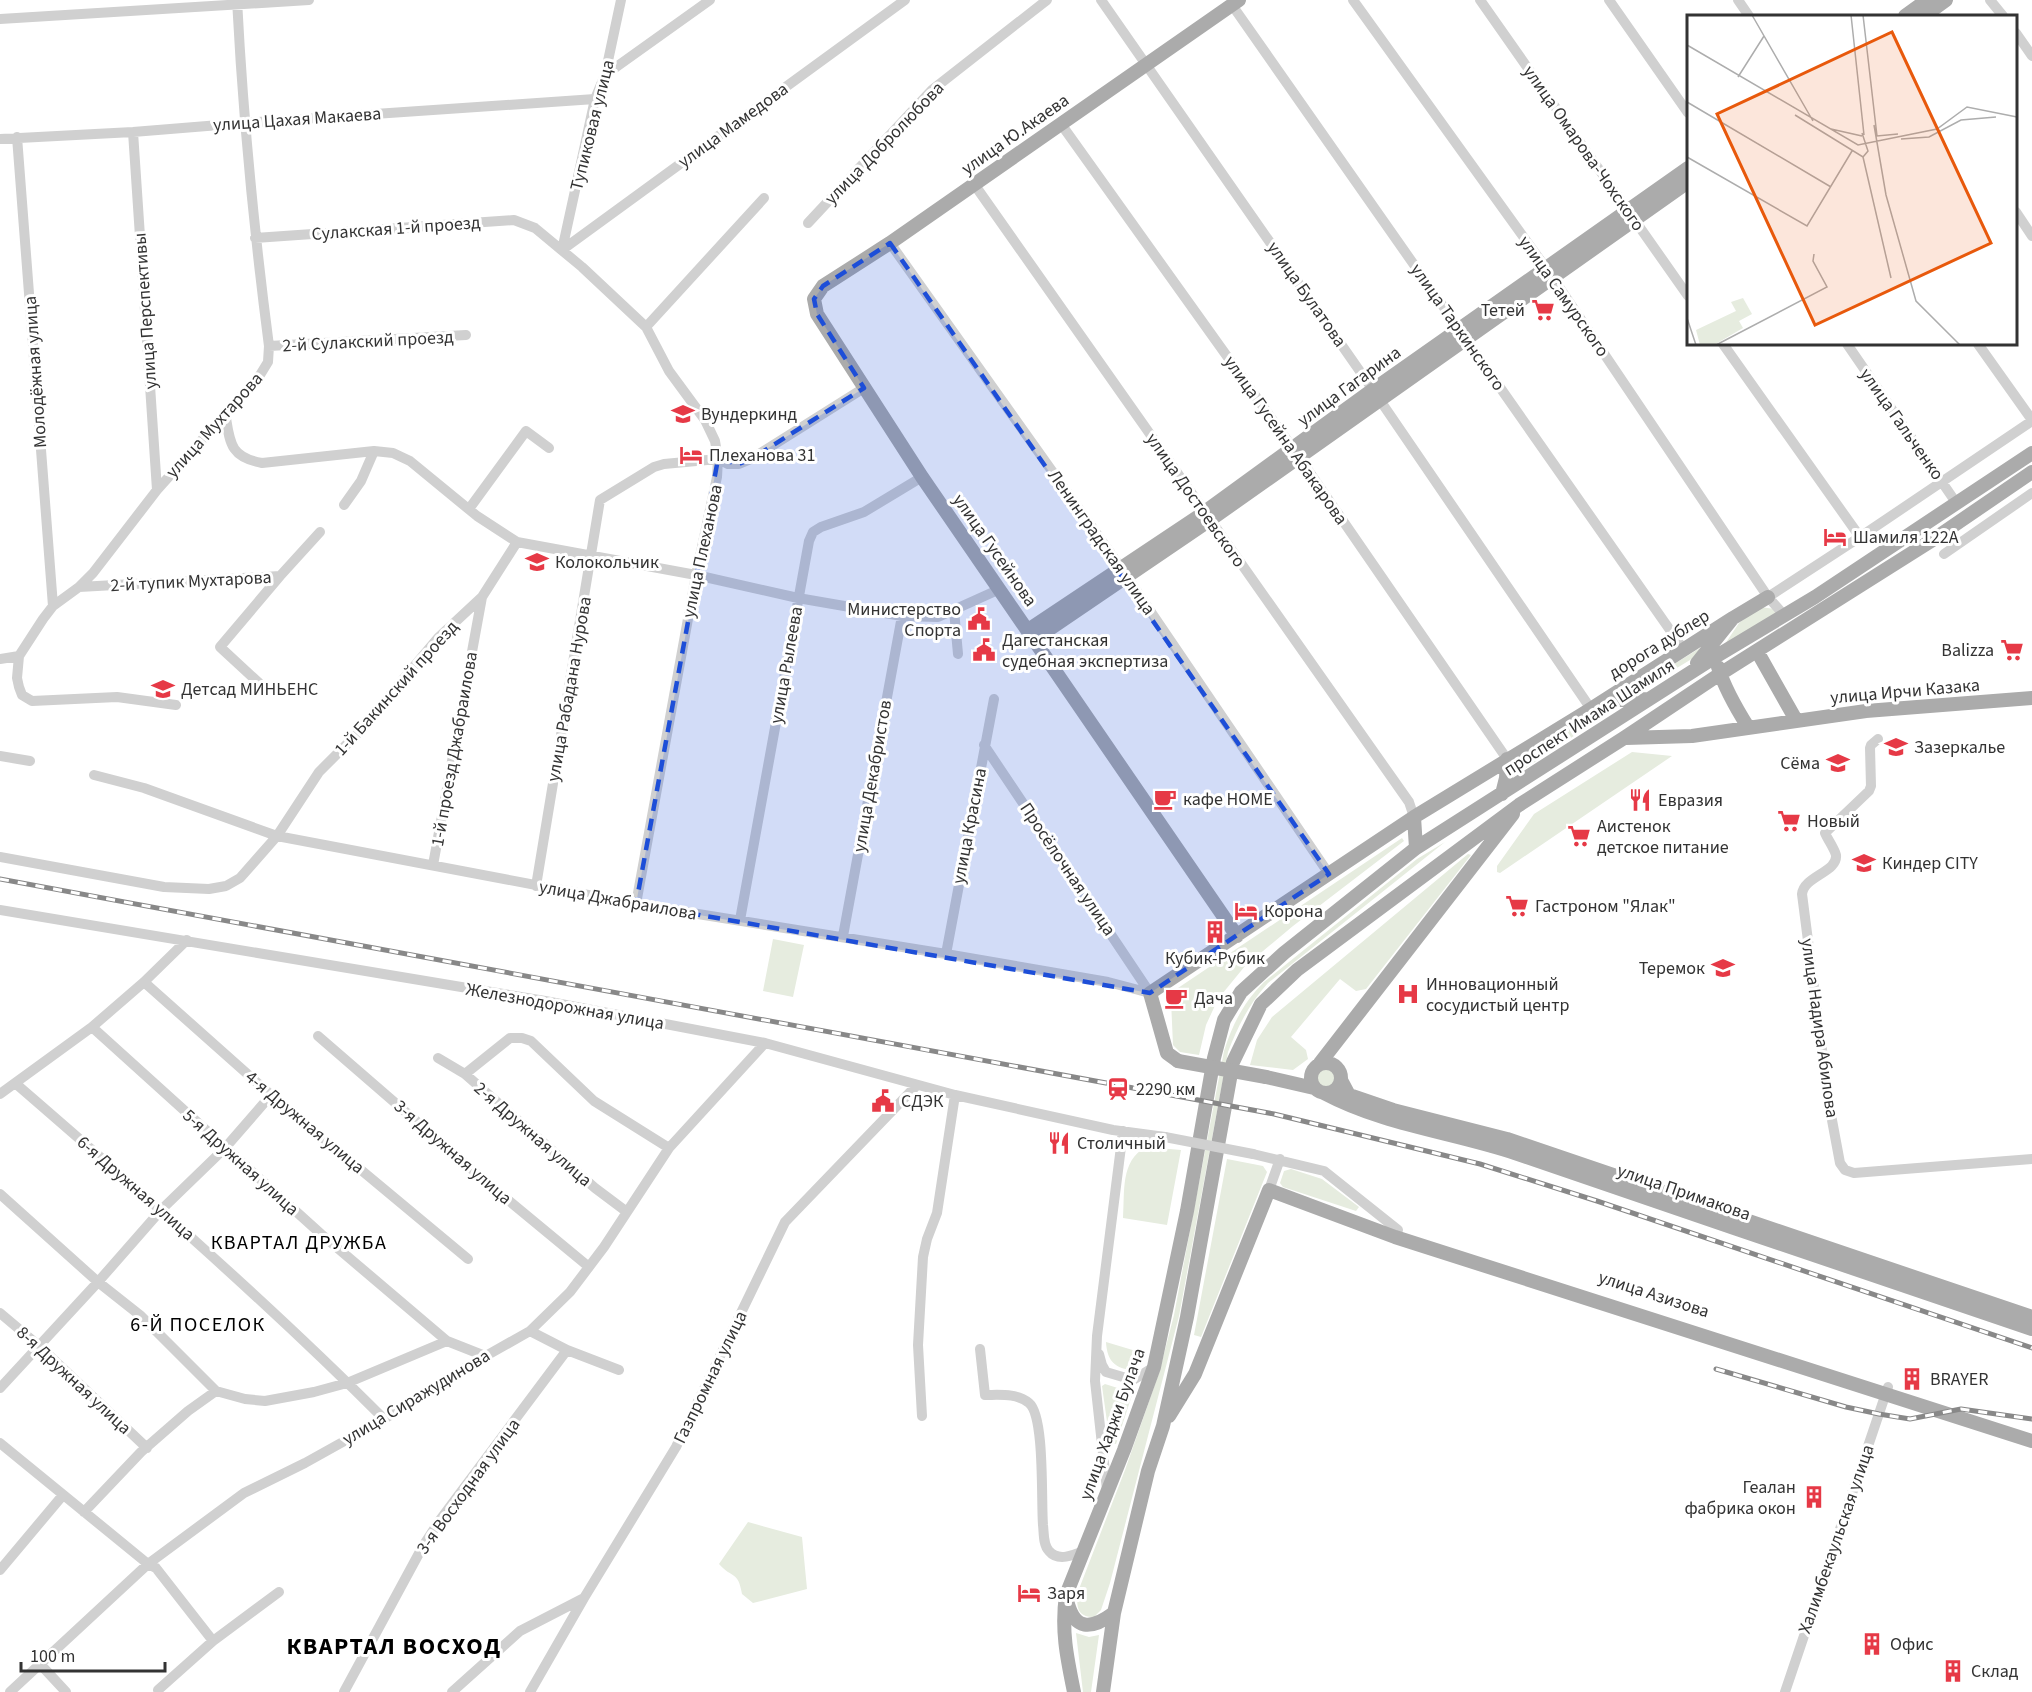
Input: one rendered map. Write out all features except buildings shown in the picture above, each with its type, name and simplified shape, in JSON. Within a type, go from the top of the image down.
[{"type":"main road","points":[[1906,15],[1928,0]]},
{"type":"main road","points":[[1925,15],[1946,0]]},
{"type":"main road","name":"улица Ю.Акаева","points":[[814,299],[823,286],[890,243],[1235,2]]},
{"type":"main road","name":"улица Гагарина","points":[[1031,634],[1207,516],[1631,215],[1687,170]]},
{"type":"main road","name":"улица Гагарина","points":[[1631,215],[1687,183]]},
{"type":"main road","name":"улица Гусейнова","points":[[814,299],[817,314],[922,477],[1237,936]]},
{"type":"main road","name":"проспект Имама Шамиля","points":[[1214,1058],[1224,1020],[1240,992],[1284,953],[1416,848],[1784,615],[2032,453]]},
{"type":"main road","name":"проспект Имама Шамиля","points":[[1175,1371],[1233,1062],[1261,1004],[1297,970],[1520,805],[1720,674],[1934,539],[2032,472]]},
{"type":"main road","name":"дорога дублер","points":[[1604,700],[1768,597]]},
{"type":"main road","points":[[1689,674],[1733,618]]},
{"type":"main road","points":[[1757,651],[1796,720]]},
{"type":"main road","points":[[1715,657],[1720,674],[1736,708],[1748,727]]},
{"type":"main road","name":"улица Ирчи Казака","points":[[1624,738],[1692,736],[1866,711],[2032,698]]},
{"type":"main road","points":[[1604,700],[1649,699]]},
{"type":"main road","points":[[2017,699],[2032,706]]},
{"type":"main road","name":"проспект Имама Шамиля","points":[[1150,993],[1414,817],[1604,700]]},
{"type":"main road","points":[[1502,794],[1507,759]]},
{"type":"main road","name":"проспект Имама Шамиля","points":[[1317,1066],[1520,805]]},
{"type":"main road","points":[[1414,817],[1416,848]]},
{"type":"main road","points":[[1480,834],[1485,834],[1491,841],[1488,848]]},
{"type":"main road","points":[[1150,993],[1167,1053],[1178,1061],[1266,1077],[1319,1090],[1337,1088],[1341,1080],[1339,1069],[1325,1062],[1283,1081]]},
{"type":"main road","name":"проспект Имама Шамиля","points":[[1335,1065],[1336,1051],[1342,1035]]},
{"type":"main road","name":"улица Хаджи Булача","points":[[1074,1692],[1064,1647],[1066,1595],[1154,1367],[1187,1211],[1214,1058]]},
{"type":"main road","points":[[1317,1066],[1311,1081],[1319,1090]]},
{"type":"main road","name":"улица Примакова","points":[[1341,1080],[1349,1095],[1393,1110],[1507,1139],[2032,1317]]},
{"type":"main road","name":"улица Примакова","points":[[1319,1090],[1338,1100],[1394,1120],[1504,1149],[2032,1329]]},
{"type":"main road","points":[[1163,1426],[1195,1374],[1269,1190]]},
{"type":"main road","name":"улица Азизова","points":[[1269,1190],[1396,1234],[2032,1434]]},
{"type":"main road","points":[[1103,1692],[1114,1614],[1148,1471],[1163,1426],[1175,1371],[1195,1374]]},
{"type":"main road","name":"улица Азизова","points":[[1887,1390],[2032,1441]]},
{"type":"main road","points":[[1066,1595],[1070,1612],[1075,1619],[1087,1626],[1100,1623],[1114,1614]]},
{"type":"street","points":[[0,19],[237,2],[309,0]]},
{"type":"street","name":"Тупиковая улица","points":[[562,250],[595,99],[605,75],[621,0]]},
{"type":"street","points":[[605,75],[710,0]]},
{"type":"street","name":"улица Мамедова","points":[[562,250],[905,0]]},
{"type":"street","name":"улица Добролюбова","points":[[808,223],[932,90],[1047,0]]},
{"type":"street","name":"улица Булатова","points":[[1101,0],[1591,709]]},
{"type":"street","name":"улица Самурского","points":[[1353,0],[1550,273],[1768,597],[1784,615]]},
{"type":"street","name":"улица Омарова-Чохского","points":[[1480,0],[1687,293]]},
{"type":"street","points":[[1609,0],[1687,109]]},
{"type":"street","points":[[1738,0],[1748,15]]},
{"type":"street","points":[[1990,0],[2002,15]]},
{"type":"street","name":"улица Мухтарова","points":[[19,656],[53,606],[93,573],[157,490],[260,375],[268,362],[269,346],[255,238],[244,123],[237,2]]},
{"type":"street","name":"улица Таркинского","points":[[1235,2],[1684,650]]},
{"type":"street","points":[[2017,34],[2032,56]]},
{"type":"street","points":[[611,48],[625,61]]},
{"type":"street","name":"улица Цахая Макаева","points":[[0,139],[133,132],[595,99]]},
{"type":"street","name":"улица Гусейна Абакарова","points":[[1061,124],[1295,453],[1507,759]]},
{"type":"street","name":"улица Перспективы","points":[[133,132],[157,490]]},
{"type":"street","name":"Молодёжная улица","points":[[17,137],[53,606]]},
{"type":"street","name":"улица Достоевского","points":[[974,184],[1409,802],[1414,817]]},
{"type":"street","points":[[646,327],[764,198]]},
{"type":"street","points":[[2017,214],[2032,236]]},
{"type":"street","name":"Сулакская 1-й проезд","points":[[255,238],[514,220],[535,228]]},
{"type":"street","name":"улица Плеханова","points":[[535,228],[646,327],[669,371],[705,420],[715,441],[718,459],[717,477],[696,575],[636,904]]},
{"type":"street","name":"Ленинградская улица","points":[[890,243],[1124,573],[1329,874]]},
{"type":"street","name":"2-й Сулакский проезд","points":[[269,346],[466,335]]},
{"type":"street","points":[[1724,345],[1860,537]]},
{"type":"street","name":"улица Гальченко","points":[[1847,345],[1957,504]]},
{"type":"street","points":[[1768,597],[2032,421],[1979,345]]},
{"type":"street","name":"улица Рабадана Нурова","points":[[536,886],[600,500],[654,467],[664,464],[718,459],[728,464],[739,464],[751,459],[864,388]]},
{"type":"street","points":[[225,412],[229,440],[235,452],[247,461],[262,463],[374,452],[393,453],[410,461],[496,530],[517,542],[696,575],[798,598],[902,615],[938,617],[1000,589]]},
{"type":"street","points":[[469,509],[526,431],[549,448]]},
{"type":"street","points":[[344,505],[361,481],[374,452]]},
{"type":"street","name":"улица Рылеева","points":[[740,920],[809,540],[813,532],[864,512],[922,477]]},
{"type":"street","points":[[1944,554],[2032,493]]},
{"type":"street","name":"2-й тупик Мухтарова","points":[[78,587],[280,576],[320,532]]},
{"type":"street","name":"1-й Бакинский проезд","points":[[0,857],[164,887],[208,889],[225,886],[240,878],[277,836],[319,772],[358,733],[438,638],[482,597],[517,542]]},
{"type":"street","points":[[259,683],[220,647],[280,576]]},
{"type":"street","name":"1-й проезд Джабраилова","points":[[433,865],[482,597]]},
{"type":"street","points":[[954,610],[957,654]]},
{"type":"street","name":"улица Декабристов","points":[[843,936],[902,615]]},
{"type":"street","points":[[0,659],[19,656],[17,678],[19,687],[22,695],[32,701],[129,697],[176,705]]},
{"type":"street","name":"улица Красина","points":[[946,954],[994,699]]},
{"type":"street","name":"улица Надира Абилова","points":[[1878,739],[1870,745],[1871,786],[1869,791],[1825,833],[1836,854],[1836,860],[1833,865],[1806,884],[1802,894],[1828,1092],[1840,1163],[1845,1170],[1854,1173],[2032,1158]]},
{"type":"street","name":"Просёлочная улица","points":[[984,745],[1150,993]]},
{"type":"street","points":[[0,756],[30,762]]},
{"type":"street","name":"улица Джабраилова","points":[[94,775],[144,788],[277,836],[636,904],[843,936],[1108,982],[1150,993]]},
{"type":"street","name":"Железнодорожная улица","points":[[0,910],[533,999],[765,1043],[955,1095],[1123,1131],[1165,1137]]},
{"type":"street","points":[[0,1095],[92,1027],[144,982],[187,940]]},
{"type":"street","name":"4-я Дружная улица","points":[[144,982],[271,1095],[468,1259]]},
{"type":"street","name":"5-я Дружная улица","points":[[92,1027],[321,1234],[447,1341],[485,1356]]},
{"type":"street","name":"3-я Дружная улица","points":[[318,1036],[490,1185],[590,1267]]},
{"type":"street","points":[[465,1074],[510,1038],[531,1041],[594,1101],[669,1148]]},
{"type":"street","name":"улица Сиражудинова","points":[[10,1692],[42,1665],[147,1564],[244,1493],[305,1463],[384,1419],[485,1356],[530,1331],[570,1292],[590,1267],[669,1148],[765,1043]]},
{"type":"street","name":"2-я Дружная улица","points":[[438,1058],[465,1074],[595,1188],[627,1212]]},
{"type":"street","name":"6-я Дружная улица","points":[[15,1083],[162,1209],[254,1293],[384,1419]]},
{"type":"street","name":"Газпромная улица","points":[[530,1692],[676,1447],[785,1222],[917,1085]]},
{"type":"street","points":[[0,1388],[162,1209],[225,1148],[271,1095]]},
{"type":"street","points":[[922,1416],[918,1345],[923,1257],[937,1213],[955,1095]]},
{"type":"street","points":[[1107,1493],[1095,1381],[1097,1335],[1123,1131]]},
{"type":"street","name":"улица Азизова","points":[[1165,1137],[1280,1159],[1324,1171],[1396,1234]]},
{"type":"street","points":[[1269,1190],[1280,1159]]},
{"type":"street","points":[[0,1194],[98,1282],[141,1316],[216,1391],[244,1399],[266,1401],[347,1383],[447,1341]]},
{"type":"street","name":"8-я Дружная улица","points":[[0,1313],[38,1345],[147,1448]]},
{"type":"street","points":[[530,1331],[567,1350],[619,1370]]},
{"type":"street","points":[[1097,1335],[1100,1358],[1106,1372],[1133,1380],[1154,1367]]},
{"type":"street","points":[[980,1349],[985,1395],[1013,1396],[1026,1401],[1034,1408],[1039,1430],[1041,1504],[1046,1545],[1053,1554],[1065,1557],[1071,1557],[1083,1551]]},
{"type":"street","name":"3-я Восходная улица","points":[[344,1692],[423,1546],[567,1350]]},
{"type":"street","name":"Халимбекаульская улица","points":[[1785,1692],[1887,1390]]},
{"type":"street","points":[[84,1512],[147,1448],[188,1411],[216,1391]]},
{"type":"street","points":[[0,1443],[147,1564],[156,1568],[213,1641]]},
{"type":"street","points":[[0,1570],[63,1495]]},
{"type":"street","points":[[158,1690],[213,1641],[279,1592]]},
{"type":"street","points":[[452,1692],[520,1631],[584,1598]]},
{"type":"street","points":[[42,1665],[66,1692]]},
{"type":"highlighted area","points":[[890,243],[1329,874],[1150,993],[636,904],[718,459],[739,464],[751,459],[864,388],[817,314],[814,299],[823,286]]},
{"type":"shaded area","points":[[1760,607],[1775,609],[1776,614],[1725,644],[1739,623]]},
{"type":"shaded area","points":[[1713,640],[1708,649],[1631,696],[1621,697]]},
{"type":"shaded area","points":[[1608,703],[1623,703],[1508,780],[1511,766]]},
{"type":"shaded area","points":[[1632,752],[1672,756],[1500,873],[1497,872],[1497,866],[1534,814]]},
{"type":"shaded area","points":[[1402,838],[1404,841],[1245,966],[1218,999],[1206,1025],[1199,1055],[1180,1052],[1173,1045],[1171,1000],[1175,990]]},
{"type":"shaded area","points":[[1445,842],[1268,983],[1250,1007],[1236,1033],[1228,1052],[1179,1316],[1110,1583],[1101,1610],[1094,1617],[1083,1615],[1077,1604],[1079,1589],[1125,1470],[1159,1373],[1174,1315],[1224,1051],[1235,1022],[1245,1005],[1264,982],[1417,859]]},
{"type":"shaded area","points":[[1468,854],[1471,855],[1366,989],[1356,991],[1340,979],[1291,1037],[1306,1050],[1308,1059],[1293,1070],[1250,1065],[1257,1040],[1272,1017]]},
{"type":"shaded area","points":[[773,939],[804,945],[793,997],[763,991]]},
{"type":"shaded area","points":[[1326,1069],[1332,1072],[1335,1078],[1332,1084],[1326,1087],[1320,1084],[1317,1078],[1320,1072]]},
{"type":"shaded area","points":[[1146,1147],[1181,1150],[1167,1225],[1123,1218],[1124,1188],[1128,1169],[1132,1160]]},
{"type":"shaded area","points":[[1227,1159],[1263,1166],[1267,1172],[1201,1337],[1194,1335]]},
{"type":"shaded area","points":[[1291,1169],[1322,1179],[1359,1207],[1356,1211],[1283,1187],[1280,1183],[1284,1171]]},
{"type":"shaded area","points":[[1106,1342],[1146,1354],[1134,1370],[1122,1368],[1110,1359]]},
{"type":"shaded area","points":[[1105,1384],[1124,1390],[1134,1389],[1116,1444],[1110,1443],[1102,1386]]},
{"type":"shaded area","points":[[748,1522],[802,1537],[807,1589],[753,1603],[742,1594],[739,1581],[719,1564]]},
{"type":"shaded area","points":[[1076,1633],[1089,1637],[1099,1635],[1091,1692],[1083,1692]]},
{"type":"railway","points":[[0,879],[1274,1114],[1480,1164],[1597,1201],[2032,1348]]},
{"type":"railway","points":[[1716,1369],[1846,1407],[1910,1419],[1961,1409],[2032,1419]]},
{"type":"place","name":"Тетей","points":[[1543,310]]},
{"type":"place","name":"Вундеркинд","points":[[683,414]]},
{"type":"place","name":"Плеханова 31","points":[[691,455]]},
{"type":"place","name":"Шамиля 122А","points":[[1835,537]]},
{"type":"place","name":"Колокольчик","points":[[537,562]]},
{"type":"place","name":"Министерство Спорта","points":[[979,619]]},
{"type":"place","name":"Дагестанская судебная экспертиза","points":[[984,650]]},
{"type":"place","name":"Balizza","points":[[2012,650]]},
{"type":"place","name":"Детсад МИНЬЕНС","points":[[163,689]]},
{"type":"place","name":"Зазеркалье","points":[[1896,747]]},
{"type":"place","name":"Сёма","points":[[1838,763]]},
{"type":"place","name":"кафе HOME","points":[[1165,799]]},
{"type":"place","name":"Евразия","points":[[1640,800]]},
{"type":"place","name":"Новый","points":[[1789,821]]},
{"type":"place","name":"Аистенок детское питание","points":[[1579,836]]},
{"type":"place","name":"Киндер CITY","points":[[1864,863]]},
{"type":"place","name":"Гастроном \"Ялак\"","points":[[1517,906]]},
{"type":"place","name":"Корона","points":[[1246,911]]},
{"type":"place","name":"Кубик-Рубик","points":[[1215,932]]},
{"type":"place","name":"Теремок","points":[[1723,968]]},
{"type":"place","name":"Инновационный сосудистый центр","points":[[1408,994]]},
{"type":"place","name":"Дача","points":[[1176,998]]},
{"type":"place","name":"2290 км","points":[[1118,1089]]},
{"type":"place","name":"СДЭК","points":[[883,1101]]},
{"type":"place","name":"Столичный","points":[[1059,1143]]},
{"type":"place","name":"BRAYER","points":[[1912,1379]]},
{"type":"place","name":"Геалан фабрика окон","points":[[1814,1497]]},
{"type":"place","name":"Заря","points":[[1029,1593]]},
{"type":"place","name":"Офис","points":[[1872,1644]]},
{"type":"place","name":"Склад","points":[[1953,1671]]},
{"type":"district","name":"КВАРТАЛ ДРУЖБА","points":[[299,1242]]},
{"type":"district","name":"6-Й ПОСЕЛОК","points":[[198,1324]]},
{"type":"district","name":"КВАРТАЛ ВОСХОД","points":[[394,1646]]}]
